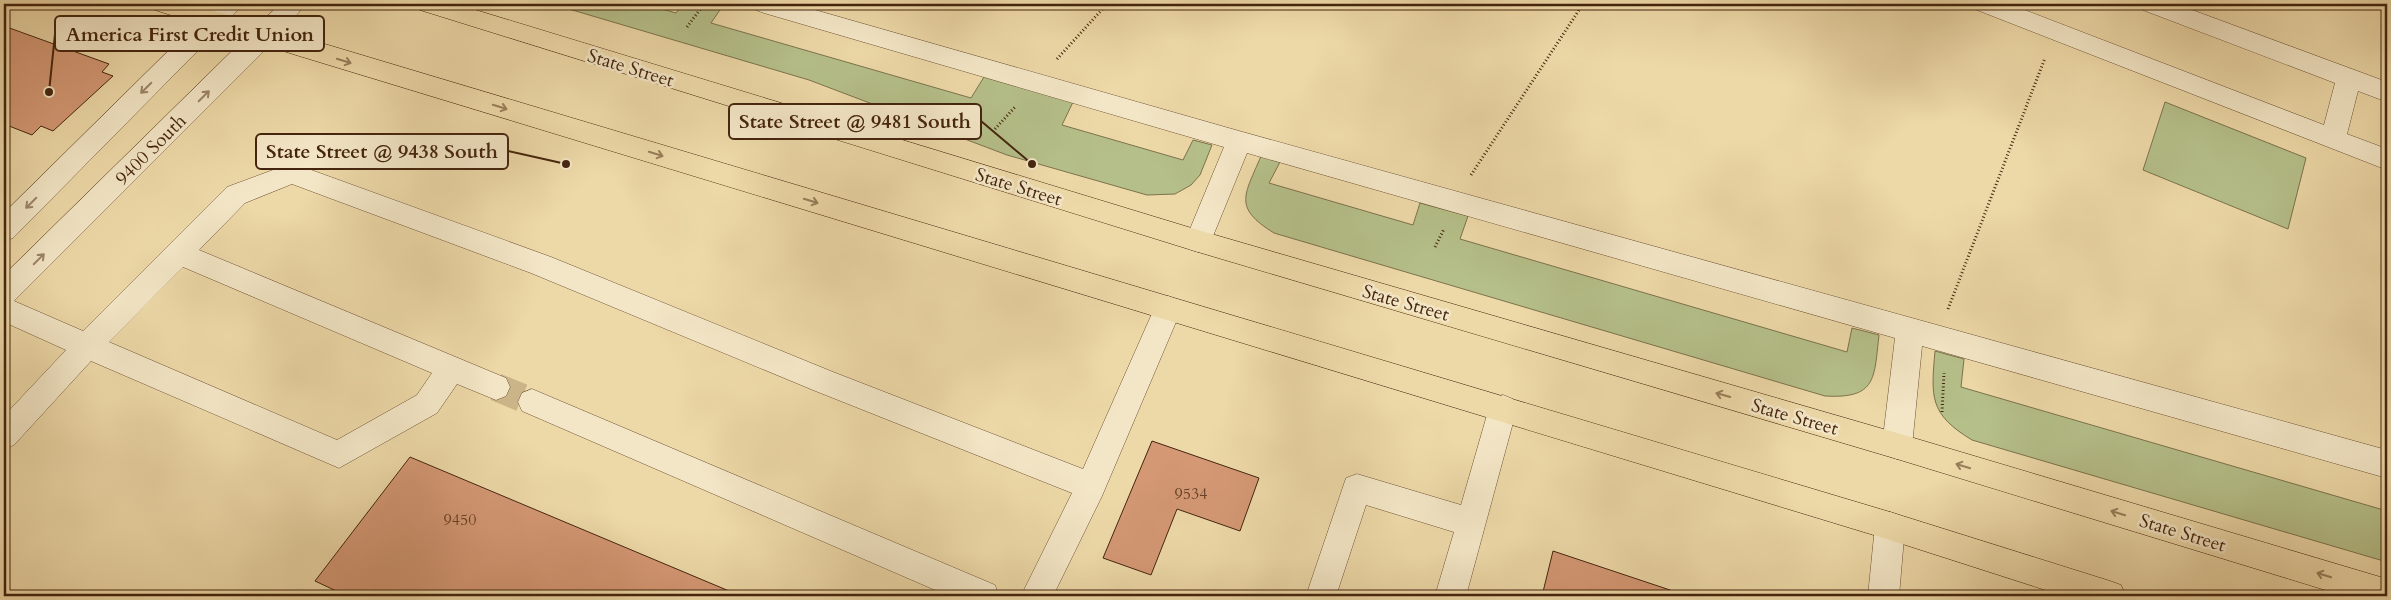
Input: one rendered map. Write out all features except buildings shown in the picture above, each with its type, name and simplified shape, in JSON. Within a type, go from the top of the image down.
[{"type":"main road","points":[[163,4],[221,12],[264,36],[1503,408],[1890,526],[2110,596]]},
{"type":"main road","name":"State Street","points":[[428,4],[1198,241],[1897,446],[2387,594]]},
{"type":"street","name":"9400 South","points":[[4,293],[294,4]]},
{"type":"street","points":[[764,4],[1240,141],[2383,464],[2387,462]]},
{"type":"street","points":[[1986,4],[2387,160]]},
{"type":"street","points":[[2164,6],[2387,92]]},
{"type":"street","points":[[4,230],[221,12]]},
{"type":"street","points":[[2332,138],[2349,77]]},
{"type":"street","points":[[1198,241],[1240,141]]},
{"type":"street","points":[[4,436],[87,346],[236,195],[292,173],[541,265],[823,382],[1091,486]]},
{"type":"street","points":[[179,253],[496,387]]},
{"type":"street","points":[[1037,596],[1091,486],[1168,308]]},
{"type":"street","points":[[4,309],[339,454],[426,404],[452,368]]},
{"type":"street","points":[[1897,446],[1910,330]]},
{"type":"street","points":[[532,402],[984,596]]},
{"type":"street","points":[[1451,596],[1503,408]]},
{"type":"street","points":[[1322,596],[1357,488],[1472,522]]},
{"type":"street","points":[[1883,596],[1890,526]]},
{"type":"path","points":[[687,28],[704,4]]},
{"type":"path","points":[[1435,247],[1466,182],[1583,4]]},
{"type":"path","points":[[1942,412],[1948,310],[2052,42],[2050,28]]},
{"type":"green space","points":[[552,4],[645,4],[676,13],[683,4],[724,4],[711,23],[971,98],[984,77],[1073,102],[1062,125],[1183,160],[1193,140],[1212,145],[1200,175],[1191,185],[1175,194],[1147,195],[1007,155],[809,80]]},
{"type":"green space","points":[[2165,102],[2306,158],[2288,229],[2143,170]]},
{"type":"green space","points":[[1261,156],[1280,162],[1269,183],[1413,225],[1420,203],[1468,216],[1460,239],[1847,352],[1852,328],[1879,335],[1876,363],[1870,383],[1855,394],[1825,396],[1274,233],[1261,224],[1247,207],[1247,191]]},
{"type":"green space","points":[[1935,351],[1964,359],[1961,387],[2387,511],[2387,562],[1972,440],[1958,431],[1940,413],[1936,403],[1933,381]]},
{"type":"tunnel","points":[[496,387],[532,402]]},
{"type":"place","name":"America First Credit Union","points":[[49,92]]},
{"type":"place","name":"State Street @ 9438 South","points":[[566,164]]},
{"type":"place","name":"State Street @ 9481 South","points":[[1032,164]]}]
